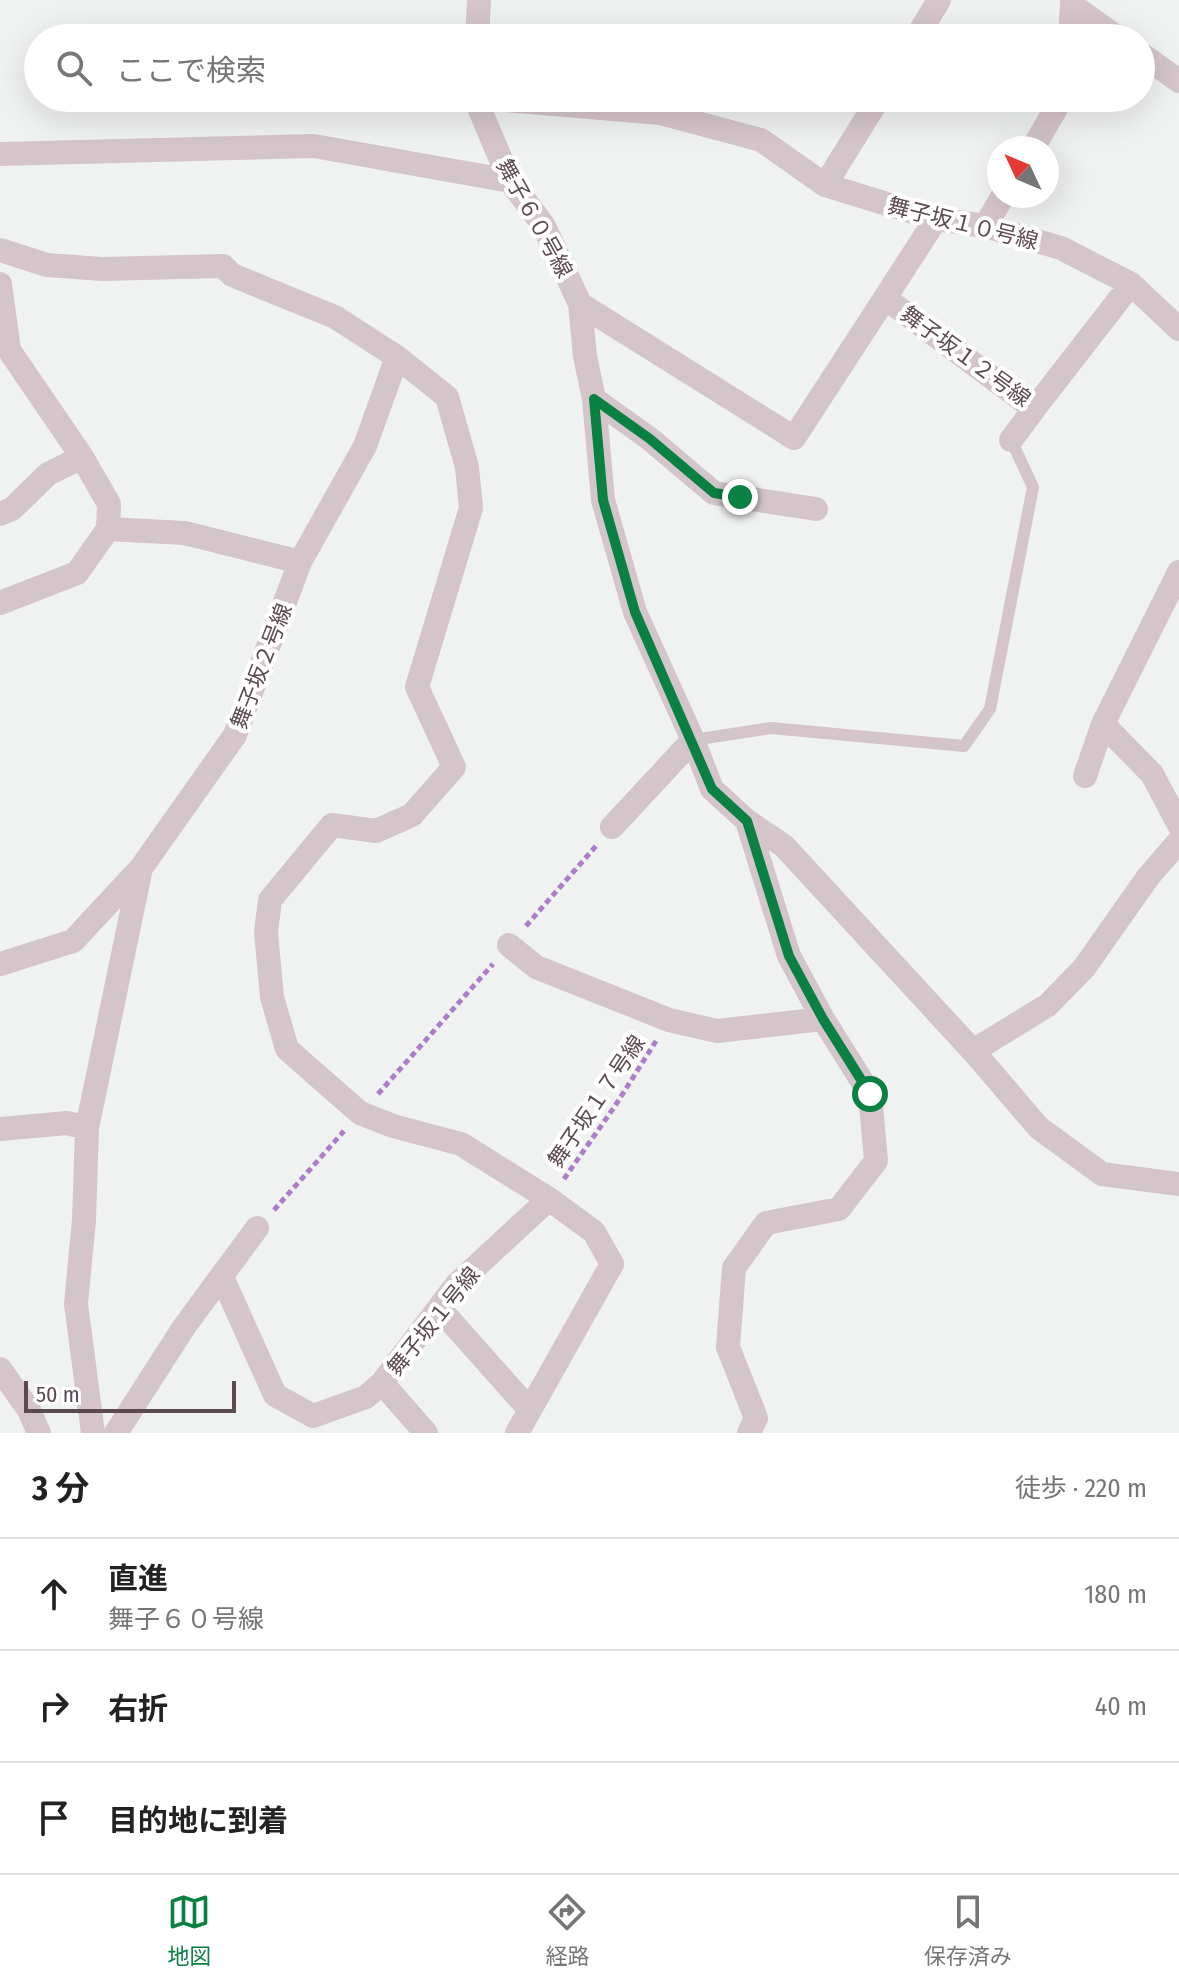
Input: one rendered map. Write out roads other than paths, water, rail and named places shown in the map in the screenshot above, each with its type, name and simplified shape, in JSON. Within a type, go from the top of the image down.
[{"type":"street","points":[[478,24],[479,0]]},
{"type":"street","points":[[924,24],[939,0]]},
{"type":"street","points":[[1071,24],[1072,3]]},
{"type":"street","points":[[1072,3],[1100,24]]},
{"type":"street","points":[[1155,64],[1179,81]]},
{"type":"street","name":"舞子６０号線","points":[[481,112],[510,181],[544,226],[580,304],[585,356],[594,399],[603,500],[635,612],[712,789],[747,821],[784,846],[973,1051],[1039,1128],[1102,1174],[1179,1184]]},
{"type":"street","name":"舞子坂１０号線","points":[[648,112],[761,140],[825,185],[936,219],[985,226],[1061,248],[1131,284],[1179,329]]},
{"type":"street","points":[[825,185],[870,112]]},
{"type":"street","points":[[1040,136],[1054,112]]},
{"type":"street","points":[[0,154],[314,146],[510,181]]},
{"type":"street","points":[[985,226],[996,208]]},
{"type":"street","name":"舞子坂１２号線","points":[[936,219],[885,298],[1034,409],[1131,284]]},
{"type":"street","points":[[0,250],[47,265],[102,269],[223,266],[232,275],[335,317],[397,357],[447,397],[467,467],[471,508],[417,687],[454,767],[412,815],[376,831],[332,825],[270,900],[266,932],[272,997],[287,1049],[360,1113],[393,1126],[461,1144],[549,1199],[594,1232],[612,1264],[517,1433]]},
{"type":"street","points":[[0,284],[9,350],[82,457],[109,504],[108,529],[77,573],[0,603]]},
{"type":"street","points":[[580,304],[794,438],[885,298]]},
{"type":"street","name":"舞子坂２号線","points":[[93,1433],[76,1304],[84,1220],[87,1128],[141,868],[235,735],[300,562],[365,446],[397,357]]},
{"type":"street","points":[[594,399],[650,439],[714,493],[816,509]]},
{"type":"street","points":[[1011,440],[1034,409]]},
{"type":"street","points":[[0,514],[12,509],[48,474],[82,457]]},
{"type":"street","points":[[108,529],[185,533],[300,562]]},
{"type":"street","points":[[1085,776],[1103,724],[1179,572]]},
{"type":"street","points":[[1103,724],[1152,774],[1179,825]]},
{"type":"street","points":[[612,827],[693,740]]},
{"type":"street","points":[[747,821],[789,956],[823,1019],[870,1094],[876,1161],[839,1209],[766,1223],[734,1268],[728,1347],[756,1418],[749,1433]]},
{"type":"street","points":[[973,1051],[1048,1005],[1084,968],[1148,877],[1179,841]]},
{"type":"street","points":[[0,964],[73,941],[141,868]]},
{"type":"street","points":[[509,945],[536,967],[669,1020],[717,1031],[823,1019]]},
{"type":"street","points":[[0,1129],[67,1123],[87,1128]]},
{"type":"street","name":"舞子坂１号線","points":[[222,1277],[275,1395],[313,1416],[366,1397],[382,1383],[457,1284],[549,1199]]},
{"type":"street","points":[[116,1433],[184,1327],[257,1228]]},
{"type":"street","points":[[439,1308],[529,1409]]},
{"type":"street","points":[[0,1369],[29,1410],[39,1433]]},
{"type":"street","points":[[382,1383],[426,1433]]},
{"type":"lane","points":[[693,740],[771,728],[964,746],[990,709],[1033,487],[1011,440]]}]
